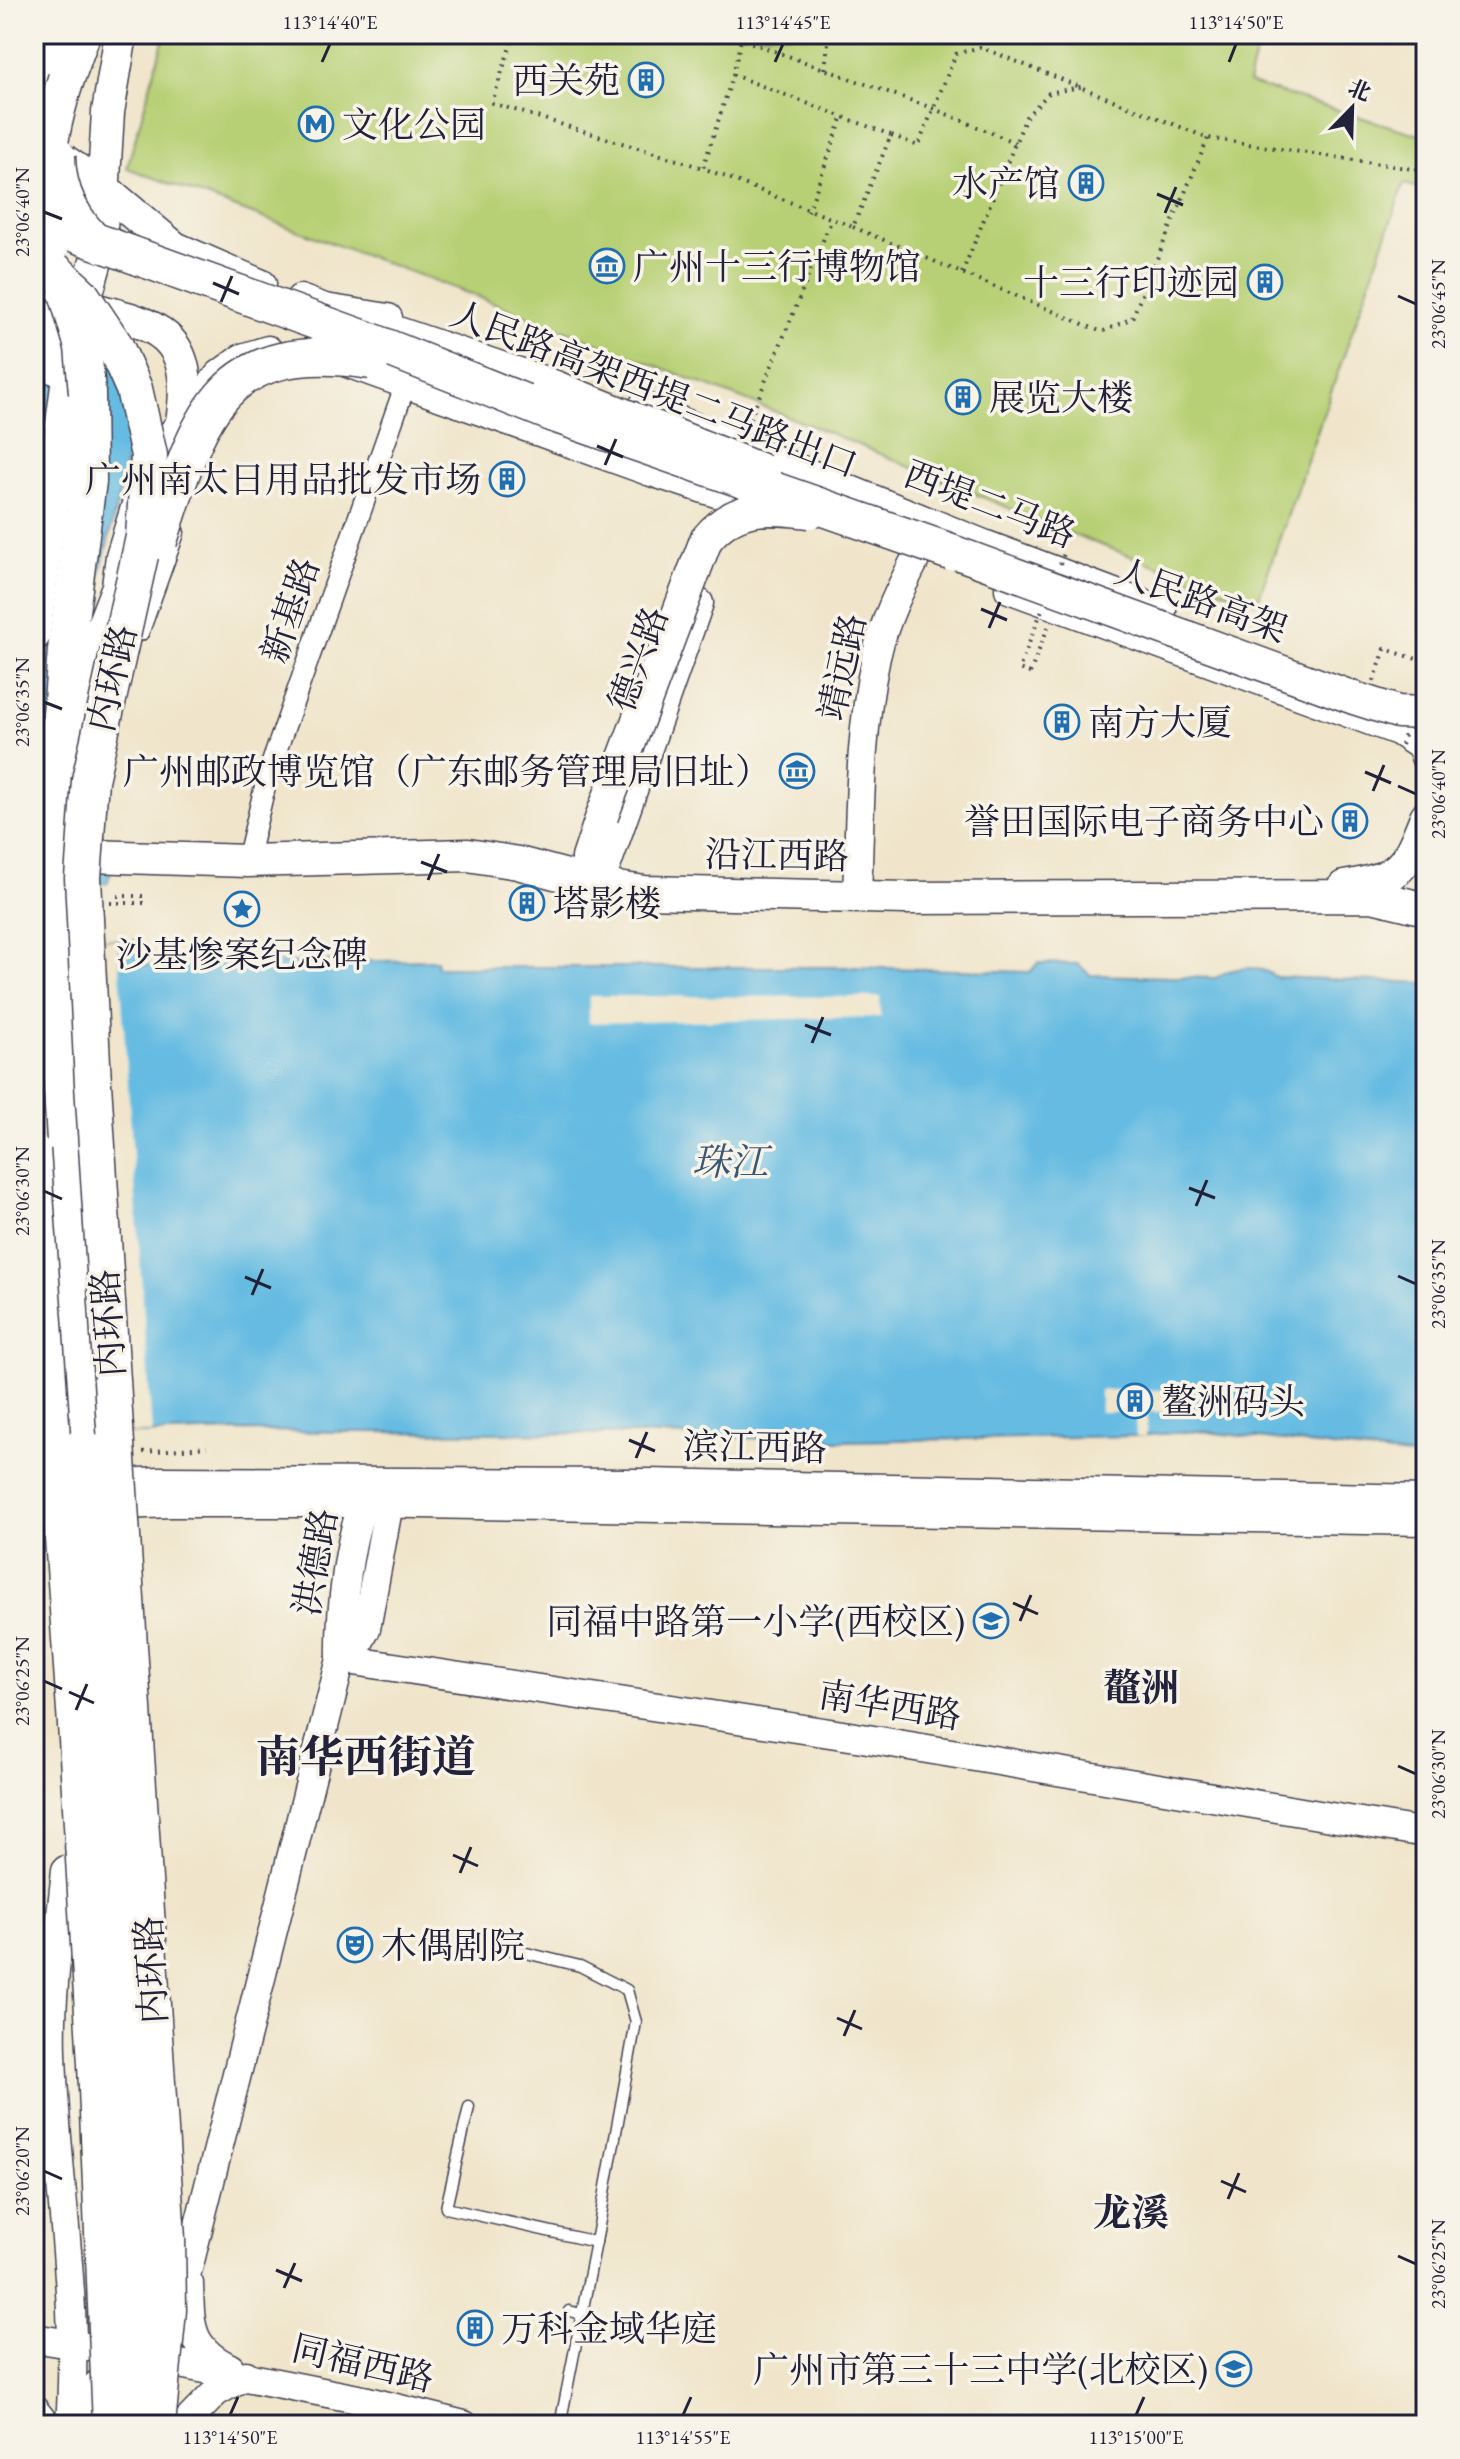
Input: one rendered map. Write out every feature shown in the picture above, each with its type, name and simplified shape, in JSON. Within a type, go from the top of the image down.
[{"type":"highway","points":[[82,34],[49,135],[46,187],[56,259],[81,339],[87,393]]},
{"type":"highway","points":[[34,219],[376,343],[554,414],[934,553]]},
{"type":"highway","name":"内环路","points":[[35,256],[56,288],[87,393],[88,481],[66,650],[54,855],[54,995],[136,2269],[133,2350],[124,2425]]},
{"type":"highway","name":"内环路","points":[[35,256],[64,276],[95,314],[126,369],[146,430],[150,480],[144,537],[104,710],[86,810],[84,926],[166,2225],[168,2310],[156,2425]]},
{"type":"highway","points":[[104,710],[185,463],[209,410],[237,382],[271,363],[307,355],[368,365]]},
{"type":"main road","points":[[34,42],[41,34]]},
{"type":"main road","points":[[34,118],[58,34]]},
{"type":"main road","points":[[34,635],[72,348],[96,271],[98,202],[121,34]]},
{"type":"main road","points":[[66,79],[59,140],[62,184],[75,215],[97,242],[123,262],[368,365],[708,484],[810,512],[934,553]]},
{"type":"main road","points":[[108,112],[121,172],[171,245]]},
{"type":"main road","points":[[34,140],[98,202],[171,245]]},
{"type":"main road","points":[[35,256],[60,211],[78,204],[98,202]]},
{"type":"main road","points":[[34,219],[37,315],[56,358],[34,545]]},
{"type":"main road","name":"西堤二马路","points":[[171,245],[325,308],[371,314],[454,335],[740,443],[838,485],[1395,706]]},
{"type":"main road","points":[[84,307],[132,316],[152,325],[167,338],[186,374],[182,422],[155,514],[116,586],[88,658],[73,780],[77,812],[89,833],[128,855]]},
{"type":"main road","points":[[325,308],[460,368],[705,458],[838,485]]},
{"type":"main road","name":"人民路高架西堤二马路出口","points":[[325,308],[548,384],[694,441],[934,553]]},
{"type":"main road","name":"西堤二马路","points":[[182,422],[219,375],[254,352],[305,351],[368,365],[406,383],[738,501],[934,553],[1052,601],[1395,706]]},
{"type":"main road","points":[[705,458],[738,501]]},
{"type":"main road","name":"德兴路","points":[[588,883],[607,864],[738,501]]},
{"type":"main road","points":[[588,883],[588,858],[602,816],[706,540],[718,525],[743,510],[772,507],[810,512]]},
{"type":"main road","name":"人民路高架","points":[[934,553],[1375,706],[1413,715],[1395,706]]},
{"type":"main road","name":"靖远路","points":[[857,897],[861,786],[871,684],[884,630],[934,553]]},
{"type":"main road","points":[[1395,706],[1426,759]]},
{"type":"main road","points":[[1298,895],[1367,883],[1394,873],[1410,856],[1426,817]]},
{"type":"main road","name":"沿江西路","points":[[54,855],[247,861],[468,855],[518,863],[588,883],[645,892],[857,897],[1372,896],[1426,909]]},
{"type":"main road","points":[[34,1150],[74,1869],[74,1937],[96,2425]]},
{"type":"main road","points":[[34,1339],[74,1869],[94,2064],[109,2425]]},
{"type":"main road","name":"滨江西路","points":[[34,1488],[160,1481],[376,1496],[1426,1521]]},
{"type":"main road","name":"滨江西路","points":[[34,1509],[661,1483],[1426,1499]]},
{"type":"main road","name":"洪德路","points":[[189,2265],[341,1659],[340,1624],[376,1496]]},
{"type":"main road","name":"南华西路","points":[[341,1659],[856,1737],[1426,1833]]},
{"type":"main road","points":[[74,1869],[99,1953],[106,2017]]},
{"type":"main road","points":[[70,2425],[72,2345],[52,2023],[74,1869]]},
{"type":"main road","points":[[123,2262],[133,2279],[158,2287],[175,2282],[189,2265]]},
{"type":"main road","points":[[78,2425],[92,2391],[170,2317],[189,2265]]},
{"type":"main road","points":[[189,2265],[191,2328],[197,2344],[207,2356],[246,2375]]},
{"type":"main road","points":[[34,2338],[125,2357],[246,2375]]},
{"type":"main road","points":[[125,2357],[146,2385],[154,2404],[156,2425]]},
{"type":"main road","points":[[184,2425],[216,2392],[246,2375]]},
{"type":"main road","name":"同福西路","points":[[246,2375],[464,2425]]},
{"type":"main road","points":[[34,2410],[46,2425]]},
{"type":"street","points":[[128,855],[100,827],[98,807],[102,766],[141,623],[212,435],[239,400],[284,372],[368,365]]},
{"type":"street","name":"新基路","points":[[247,861],[268,774],[406,383]]},
{"type":"lane","points":[[472,1940],[580,1966],[627,1990],[636,2022],[560,2425]]},
{"type":"lane","points":[[469,2107],[446,2208],[596,2242]]},
{"type":"lane","points":[[569,2311],[582,2314]]},
{"type":"path","points":[[514,34],[492,103],[703,168],[808,212],[853,227],[1102,332],[1132,318],[1208,138]]},
{"type":"path","points":[[825,69],[829,34]]},
{"type":"path","points":[[703,168],[742,37],[1016,143]]},
{"type":"path","points":[[733,75],[918,146],[956,54],[980,47],[1085,86],[1208,138],[1426,171]]},
{"type":"path","points":[[962,273],[1026,117],[1049,93],[1085,86]]},
{"type":"path","points":[[808,212],[843,116]]},
{"type":"path","points":[[853,227],[891,135]]},
{"type":"path","points":[[740,443],[831,221]]},
{"type":"path","points":[[1059,566],[1065,551]]},
{"type":"path","points":[[1052,601],[1030,673],[1019,669],[1052,601]]},
{"type":"path","points":[[1395,706],[1385,649],[1426,662]]},
{"type":"path","points":[[117,896],[149,896]]},
{"type":"path","points":[[104,903],[149,903]]},
{"type":"path","points":[[140,1452],[207,1447]]},
{"type":"green space","name":"文化公园","points":[[165,34],[1260,34],[1248,83],[1426,137],[1426,190],[1404,184],[1257,603],[1066,532],[825,431],[473,295],[127,168]]},
{"type":"water","points":[[34,275],[141,380],[122,483],[76,674],[61,794],[111,872],[107,883],[34,884]]},
{"type":"water","name":"珠江","points":[[34,935],[137,941],[138,965],[436,960],[437,967],[847,967],[1030,972],[1038,963],[1078,964],[1090,975],[1216,978],[1246,968],[1262,970],[1276,977],[1426,983],[1426,1458],[1199,1431],[1136,1436],[841,1441],[631,1434],[233,1431],[34,1437]]},
{"type":"pier","points":[[34,935],[118,940],[152,1433],[34,1437]]},
{"type":"pier","points":[[589,996],[880,997],[881,1017],[589,1023]]},
{"type":"pier","name":"鳌洲码头","points":[[1100,1390],[1170,1390],[1170,1412],[1148,1412],[1146,1436],[1136,1436],[1135,1412],[1100,1412]]},
{"type":"place","name":"西关苑","points":[[646,80]]},
{"type":"place","name":"文化公园","points":[[316,124]]},
{"type":"place","name":"水产馆","points":[[1086,183]]},
{"type":"place","name":"广州十三行博物馆","points":[[607,266]]},
{"type":"place","name":"十三行印迹园","points":[[1265,282]]},
{"type":"place","name":"展览大楼","points":[[963,397]]},
{"type":"place","name":"广州南太日用品批发市场","points":[[507,479]]},
{"type":"place","name":"南方大厦","points":[[1062,722]]},
{"type":"place","name":"广州邮政博览馆（广东邮务管理局旧址）","points":[[797,771]]},
{"type":"place","name":"誉田国际电子商务中心","points":[[1350,821]]},
{"type":"place","name":"塔影楼","points":[[527,903]]},
{"type":"place","name":"沙基惨案纪念碑","points":[[242,909]]},
{"type":"place","name":"鳌洲码头","points":[[1135,1401]]},
{"type":"place","name":"同福中路第一小学(西校区)","points":[[991,1621]]},
{"type":"place","name":"木偶剧院","points":[[355,1945]]},
{"type":"place","name":"万科金域华庭","points":[[475,2328]]},
{"type":"place","name":"广州市第三十三中学(北校区)","points":[[1234,2369]]},
{"type":"district","name":"鼇洲","points":[[1141,1687]]},
{"type":"district","name":"南华西街道","points":[[366,1756]]},
{"type":"district","name":"龙溪","points":[[1131,2212]]}]
